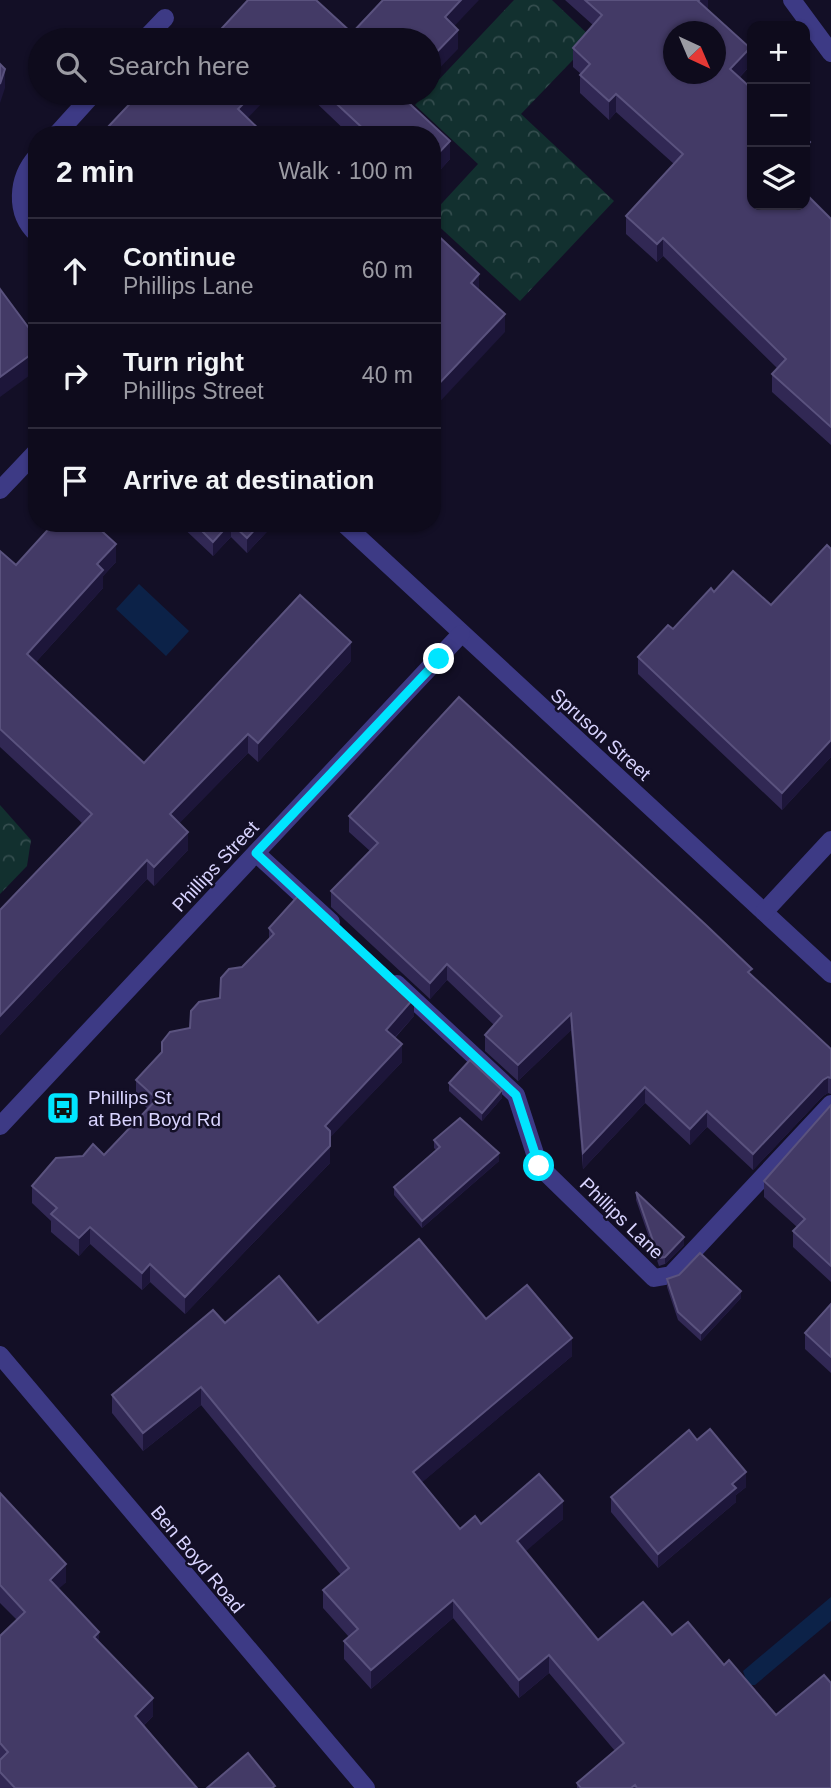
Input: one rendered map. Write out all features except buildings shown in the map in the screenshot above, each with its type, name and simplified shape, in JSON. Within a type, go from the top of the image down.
[{"type":"street","points":[[792,0],[831,53]]},
{"type":"street","points":[[155,28],[165,18]]},
{"type":"street","points":[[64,126],[83,105]]},
{"type":"street","points":[[28,166],[20,188],[20,208],[28,220]]},
{"type":"street","points":[[0,490],[28,460]]},
{"type":"street","name":"Spruson Street","points":[[353,532],[831,974]]},
{"type":"street","name":"Phillips Street","points":[[0,1126],[461,634]]},
{"type":"street","points":[[764,912],[831,840]]},
{"type":"street","points":[[256,853],[346,936]]},
{"type":"street","name":"Phillips Lane","points":[[386,974],[516,1095],[539,1166],[654,1278],[671,1275],[831,1104]]},
{"type":"street","name":"Ben Boyd Road","points":[[0,1355],[366,1788]]},
{"type":"green space","points":[[514,0],[552,0],[593,39],[521,114],[614,201],[520,301],[441,228],[441,204],[478,164],[441,129],[441,126],[437,126],[415,105],[441,105],[441,77]]},
{"type":"green space","points":[[0,805],[31,840],[27,866],[0,894]]},
{"type":"water","points":[[139,584],[189,631],[166,656],[116,609]]},
{"type":"water","points":[[831,1597],[831,1621],[755,1685],[748,1685],[743,1671]]},
{"type":"place","name":"Phillips St at Ben Boyd Rd","points":[[63,1108]]},
{"type":"route","points":[[439,659],[256,853],[516,1095],[539,1166]]}]
